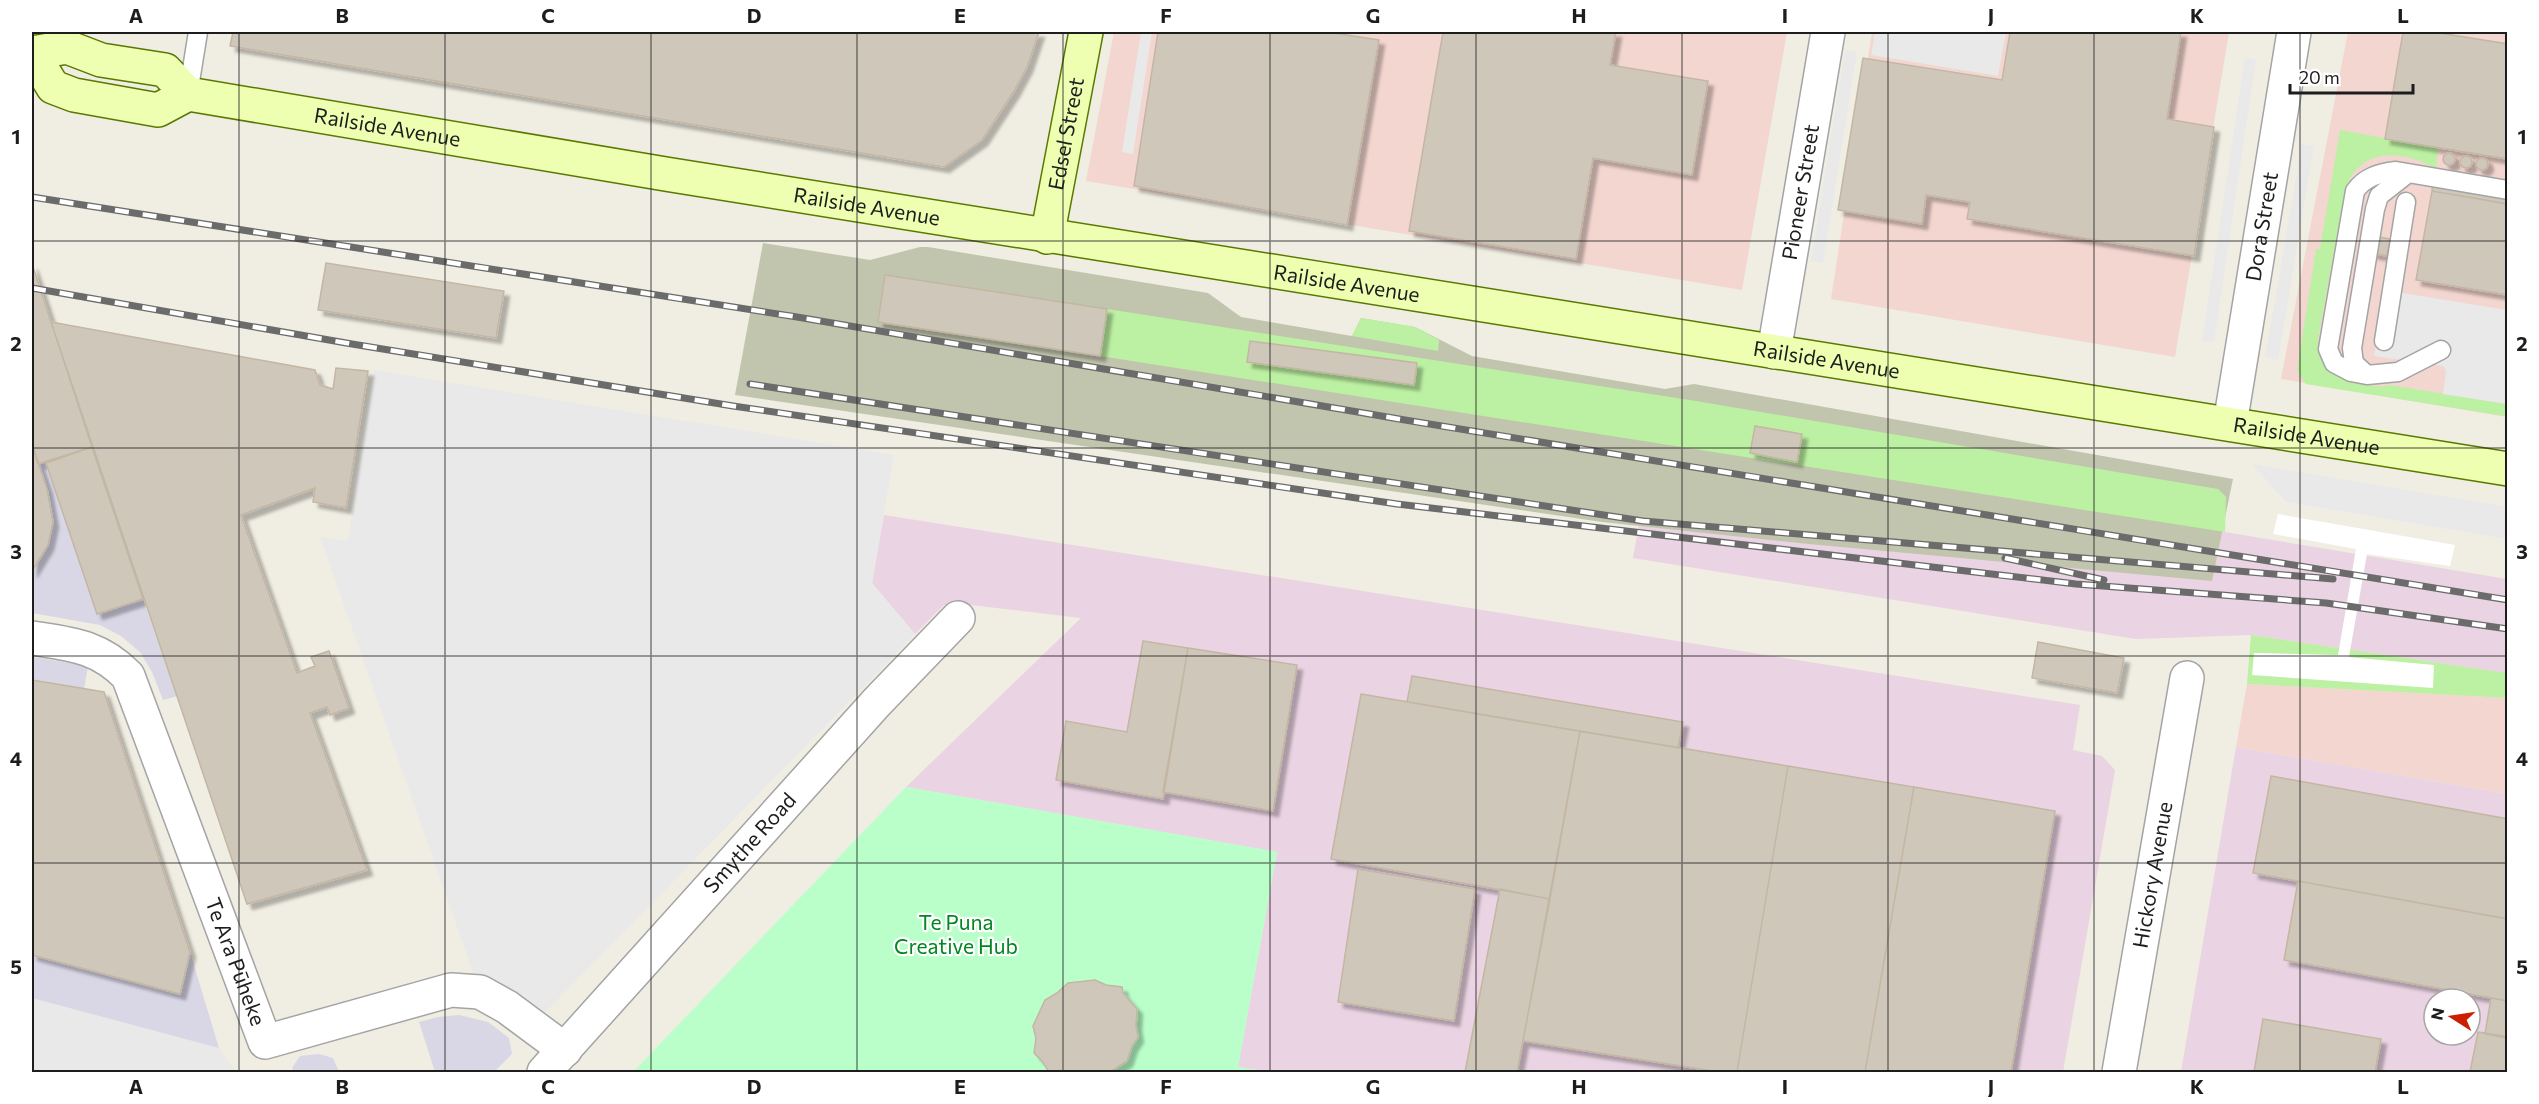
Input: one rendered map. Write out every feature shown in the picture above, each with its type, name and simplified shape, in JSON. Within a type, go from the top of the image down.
[{"type":"main road","name":"Edsel Street","points":[[1047,237],[1086,32]]},
{"type":"main road","points":[[32,53],[67,47],[101,60],[165,70],[188,94]]},
{"type":"main road","name":"Railside Avenue","points":[[188,94],[1047,237],[2508,469]]},
{"type":"street","name":"Pioneer Street","points":[[1774,352],[1828,32]]},
{"type":"street","name":"Dora Street","points":[[2230,424],[2294,32]]},
{"type":"street","name":"Smythe Road","points":[[555,1061],[877,702],[958,618]]},
{"type":"street","name":"Te Ara Pūheke","points":[[32,638],[95,650],[113,660],[128,676],[265,1042],[451,990],[480,992],[507,1007],[555,1061]]},
{"type":"street","name":"Hickory Avenue","points":[[2119,1072],[2187,678]]},
{"type":"lane","points":[[188,94],[198,32]]},
{"type":"lane","points":[[2441,350],[2398,372],[2367,375],[2351,372],[2334,363],[2328,349],[2355,191],[2361,183],[2380,172],[2396,171],[2508,190]]},
{"type":"lane","points":[[2384,341],[2406,202]]},
{"type":"shaded area","points":[[1114,32],[1787,32],[1742,290],[1086,181]]},
{"type":"shaded area","points":[[1141,32],[1152,32],[1133,154],[1122,152]]},
{"type":"shaded area","points":[[1872,32],[2229,32],[2175,357],[1831,299]]},
{"type":"shaded area","points":[[1875,32],[2006,32],[1998,76],[1871,55]]},
{"type":"shaded area","points":[[2348,32],[2507,32],[2507,417],[2281,379]]},
{"type":"shaded area","points":[[1845,50],[1857,52],[1823,263],[1811,261]]},
{"type":"shaded area","points":[[2245,58],[2256,60],[2214,342],[2202,341]]},
{"type":"shaded area","points":[[2302,144],[2314,146],[2278,360],[2265,357]]},
{"type":"shaded area","points":[[763,243],[870,260],[928,247],[1208,293],[1241,317],[1352,336],[1361,318],[1415,327],[1472,356],[1665,389],[1694,384],[2233,479],[2212,581],[1809,544],[1602,522],[735,395]]},
{"type":"shaded area","points":[[2384,290],[2507,310],[2507,404],[2443,394],[2446,371],[2443,366],[2374,356]]},
{"type":"shaded area","points":[[374,370],[894,455],[872,583],[915,634],[531,1027],[480,992],[320,537],[348,541]]},
{"type":"shaded area","points":[[1653,446],[2225,532],[2507,579],[2507,673],[2251,635],[2136,639],[1633,558]]},
{"type":"shaded area","points":[[92,447],[177,696],[163,700],[152,672],[140,652],[121,636],[100,625],[32,613],[32,571],[48,545],[53,522],[51,505],[38,464]]},
{"type":"shaded area","points":[[2252,464],[2507,507],[2507,539],[2286,502]]},
{"type":"shaded area","points":[[884,515],[2080,705],[2073,750],[2102,756],[2115,770],[2063,1072],[1270,1072],[1238,1067],[1277,852],[906,787],[1081,618],[962,604],[944,605],[915,634],[872,583]]},
{"type":"shaded area","points":[[32,657],[88,666],[84,689],[33,680],[32,683]]},
{"type":"shaded area","points":[[2247,684],[2507,698],[2507,794],[2236,747]]},
{"type":"shaded area","points":[[2236,747],[2507,794],[2507,1072],[2181,1072]]},
{"type":"shaded area","points":[[190,952],[219,1048],[32,998],[32,955],[180,994]]},
{"type":"shaded area","points":[[32,998],[219,1048],[236,1072],[32,1072]]},
{"type":"shaded area","points":[[459,1015],[488,1022],[509,1038],[512,1054],[494,1072],[435,1072],[419,1022]]},
{"type":"shaded area","points":[[319,1054],[333,1058],[339,1072],[294,1072],[292,1068],[300,1056]]},
{"type":"green space","points":[[2340,130],[2438,148],[2436,169],[2407,157],[2380,156],[2357,168],[2349,180],[2344,196],[2318,339],[2321,358],[2325,366],[2336,376],[2362,384],[2390,385],[2507,404],[2504,416],[2306,384],[2297,371],[2316,249],[2320,249]]},
{"type":"green space","points":[[1107,309],[1696,401],[2218,489],[2226,497],[2225,532],[1100,356]]},
{"type":"green space","points":[[1361,318],[1415,327],[1439,340],[1438,351],[1352,336]]},
{"type":"green space","points":[[2251,635],[2507,673],[2507,698],[2247,684]]},
{"type":"green space","name":"Te Puna Creative Hub","points":[[906,787],[1277,852],[1238,1067],[1270,1072],[633,1072]]},
{"type":"pier","points":[[2278,514],[2455,545],[2450,566],[2367,554],[2349,657],[2434,665],[2433,688],[2252,675],[2254,653],[2338,655],[2356,549],[2273,534]]},
{"type":"building","points":[[233,32],[1039,32],[1027,67],[982,140],[944,167],[230,46]]},
{"type":"building","points":[[1158,32],[1327,32],[1379,40],[1347,225],[1134,186]]},
{"type":"building","points":[[1443,32],[1616,32],[1610,65],[1708,81],[1692,175],[1593,158],[1576,259],[1409,231]]},
{"type":"building","points":[[2010,32],[2181,32],[2167,119],[2214,127],[2194,256],[1967,219],[1970,202],[1926,195],[1922,224],[1838,210],[1863,58],[2002,80]]},
{"type":"building","points":[[2403,32],[2433,32],[2508,44],[2508,159],[2385,139]]},
{"type":"building","points":[[2449,153],[2455,159],[2449,165],[2443,159]]},
{"type":"building","points":[[2466,156],[2472,162],[2466,168],[2460,162]]},
{"type":"building","points":[[2482,158],[2488,164],[2482,170],[2476,164]]},
{"type":"building","points":[[2433,180],[2508,192],[2508,204],[2432,191]]},
{"type":"building","points":[[2432,191],[2508,204],[2508,295],[2416,280]]},
{"type":"building","points":[[2374,236],[2390,239],[2387,256],[2371,253]]},
{"type":"building","points":[[326,263],[504,291],[496,338],[318,310]]},
{"type":"building","points":[[32,264],[92,447],[38,464],[32,444]]},
{"type":"building","points":[[885,275],[1107,309],[1100,356],[878,322]]},
{"type":"building","points":[[51,322],[315,370],[320,385],[333,389],[336,368],[368,371],[346,508],[313,502],[315,488],[241,515],[297,673],[315,666],[311,657],[329,651],[349,708],[330,715],[327,707],[310,713],[367,870],[247,904]]},
{"type":"building","points":[[1250,341],[1417,363],[1414,385],[1247,362]]},
{"type":"building","points":[[1755,426],[1802,434],[1797,462],[1750,453]]},
{"type":"building","points":[[32,444],[47,489],[53,522],[48,545],[32,571]]},
{"type":"building","points":[[92,447],[143,599],[97,614],[46,463]]},
{"type":"building","points":[[1143,641],[1188,648],[1163,799],[1056,780],[1066,721],[1127,732]]},
{"type":"building","points":[[2038,642],[2124,658],[2117,693],[2032,678]]},
{"type":"building","points":[[1188,648],[1297,665],[1273,811],[1163,792]]},
{"type":"building","points":[[1412,676],[1683,722],[1678,748],[1407,702]]},
{"type":"building","points":[[32,680],[104,692],[190,952],[180,994],[32,955]]},
{"type":"building","points":[[1361,694],[1580,731],[1550,899],[1331,859]]},
{"type":"building","points":[[1580,731],[1788,766],[1737,1072],[1719,1072],[1523,1041]]},
{"type":"building","points":[[1788,766],[1914,787],[1865,1072],[1737,1072]]},
{"type":"building","points":[[2271,776],[2508,819],[2508,919],[2253,873]]},
{"type":"building","points":[[1914,787],[2055,811],[2011,1072],[1865,1072]]},
{"type":"building","points":[[1358,869],[1475,889],[1454,1021],[1338,1002]]},
{"type":"building","points":[[2298,881],[2508,919],[2508,1001],[2482,996],[2482,987],[2432,987],[2284,960]]},
{"type":"building","points":[[1500,889],[1550,899],[1517,1072],[1465,1072]]},
{"type":"building","points":[[1095,980],[1106,985],[1122,987],[1123,993],[1137,1009],[1138,1037],[1127,1061],[1110,1072],[1049,1072],[1034,1053],[1036,1038],[1033,1026],[1045,1000],[1068,983]]},
{"type":"building","points":[[2491,998],[2508,1001],[2508,1038],[2485,1034]]},
{"type":"building","points":[[2263,1019],[2381,1039],[2375,1072],[2254,1072]]},
{"type":"building","points":[[2482,1033],[2508,1037],[2508,1072],[2470,1072],[2475,1047],[2482,1047]]},
{"type":"railway","points":[[32,197],[797,317],[1405,420],[2508,600]]},
{"type":"railway","points":[[32,288],[352,344],[733,406],[1397,504],[2076,584],[2326,603],[2508,629]]},
{"type":"railway","points":[[750,384],[1643,521],[2333,579]]},
{"type":"railway","points":[[2005,558],[2104,580]]}]
